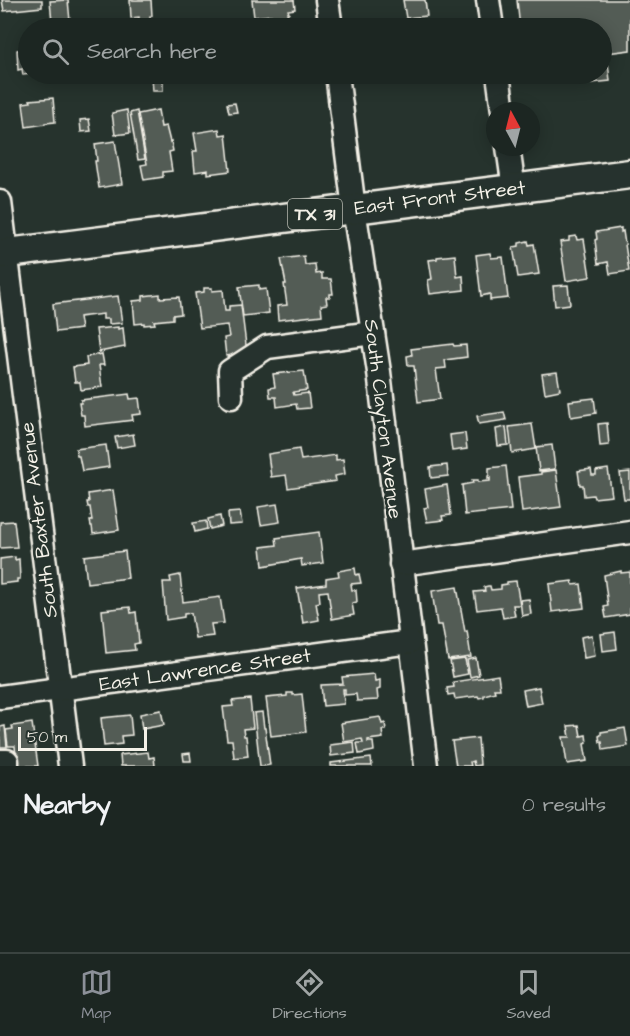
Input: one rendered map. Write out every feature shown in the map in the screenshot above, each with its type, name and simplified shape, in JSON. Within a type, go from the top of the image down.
[{"type":"main road","name":"East Front Street","points":[[4,254],[630,174]]},
{"type":"street","points":[[327,0],[330,18]]},
{"type":"street","points":[[488,0],[491,18]]},
{"type":"street","name":"South Clayton Avenue","points":[[337,84],[379,372],[426,766]]},
{"type":"street","points":[[499,84],[502,102]]},
{"type":"street","points":[[509,156],[514,189]]},
{"type":"street","name":"South Baxter Avenue","points":[[0,202],[4,254],[70,766]]},
{"type":"street","points":[[231,397],[230,371],[267,347],[373,333]]},
{"type":"street","points":[[401,564],[630,532]]},
{"type":"street","name":"East Lawrence Street","points":[[0,698],[410,642]]},
{"type":"street","points":[[0,761],[7,761],[8,766]]},
{"type":"building","points":[[2,0],[42,0],[42,7],[4,11]]},
{"type":"building","points":[[68,0],[70,18],[52,18],[50,1]]},
{"type":"building","points":[[130,0],[151,0],[152,16],[150,18],[131,18]]},
{"type":"building","points":[[252,0],[294,0],[295,9],[288,10],[288,18],[272,18],[271,15],[254,17]]},
{"type":"building","points":[[403,0],[425,0],[427,16],[406,18]]},
{"type":"building","points":[[517,0],[630,0],[630,50],[612,52],[612,18],[519,18]]},
{"type":"building","points":[[152,84],[163,84],[163,91],[153,91]]},
{"type":"building","points":[[53,98],[55,122],[26,127],[23,103],[31,102],[30,100]]},
{"type":"building","points":[[235,103],[237,112],[229,113],[227,104]]},
{"type":"building","points":[[127,110],[130,133],[115,135],[112,113]]},
{"type":"building","points":[[158,110],[161,127],[166,126],[171,141],[173,151],[169,152],[172,171],[163,172],[163,177],[144,180],[141,165],[147,164],[138,114]]},
{"type":"building","points":[[137,111],[145,159],[138,160],[130,113]]},
{"type":"building","points":[[89,119],[91,131],[81,132],[80,120]]},
{"type":"building","points":[[219,129],[220,135],[226,134],[230,171],[208,174],[208,170],[195,172],[193,151],[197,151],[194,133]]},
{"type":"building","points":[[115,141],[122,184],[99,188],[95,144]]},
{"type":"building","points":[[621,228],[629,271],[610,274],[608,262],[598,264],[596,232]]},
{"type":"building","points":[[576,236],[577,240],[584,239],[590,277],[566,281],[560,242],[569,241],[569,237]]},
{"type":"building","points":[[528,241],[529,245],[534,244],[539,274],[518,277],[513,247]]},
{"type":"building","points":[[490,253],[491,258],[503,257],[508,298],[490,300],[490,294],[481,296],[476,255]]},
{"type":"building","points":[[455,255],[457,277],[463,276],[464,290],[430,294],[428,280],[432,279],[429,260]]},
{"type":"building","points":[[304,256],[305,265],[315,264],[316,274],[322,273],[322,279],[331,279],[333,294],[326,297],[327,304],[321,305],[322,315],[278,320],[277,306],[287,305],[281,259]]},
{"type":"building","points":[[259,285],[259,290],[266,289],[269,313],[243,316],[239,287]]},
{"type":"building","points":[[568,285],[570,304],[555,306],[553,286]]},
{"type":"building","points":[[204,288],[212,288],[212,291],[223,290],[225,311],[229,311],[229,306],[241,305],[247,353],[226,356],[224,338],[229,337],[227,325],[200,328],[195,293],[204,292]]},
{"type":"building","points":[[160,294],[160,298],[179,297],[181,314],[173,315],[173,319],[154,321],[155,324],[135,324],[133,301],[143,300],[143,296]]},
{"type":"building","points":[[118,296],[122,323],[109,324],[109,319],[103,319],[103,314],[79,317],[81,329],[56,332],[53,304]]},
{"type":"building","points":[[118,327],[118,329],[123,328],[125,347],[99,352],[96,329]]},
{"type":"building","points":[[453,344],[454,346],[466,345],[467,357],[445,360],[446,368],[436,369],[440,399],[418,402],[414,366],[408,366],[407,356],[412,355],[411,349]]},
{"type":"building","points":[[102,354],[104,365],[99,365],[102,387],[81,390],[80,382],[75,382],[73,367],[87,365],[86,357]]},
{"type":"building","points":[[304,371],[307,390],[293,392],[294,395],[308,393],[310,408],[297,409],[296,404],[277,407],[276,397],[270,397],[269,388],[275,387],[273,374]]},
{"type":"building","points":[[557,372],[560,390],[545,393],[542,374]]},
{"type":"building","points":[[129,394],[130,399],[139,398],[141,414],[132,415],[133,420],[85,426],[84,415],[81,415],[79,403],[81,400]]},
{"type":"building","points":[[594,398],[596,413],[571,417],[569,401]]},
{"type":"building","points":[[504,412],[506,420],[479,424],[477,416]]},
{"type":"building","points":[[607,423],[609,445],[600,446],[598,424]]},
{"type":"building","points":[[532,424],[536,449],[512,453],[509,427]]},
{"type":"building","points":[[506,427],[508,445],[498,446],[496,429]]},
{"type":"building","points":[[465,433],[467,449],[452,451],[450,435]]},
{"type":"building","points":[[133,434],[135,445],[117,448],[115,437]]},
{"type":"building","points":[[106,445],[109,467],[82,471],[76,449]]},
{"type":"building","points":[[552,445],[555,469],[539,471],[536,447]]},
{"type":"building","points":[[299,449],[301,460],[336,455],[336,460],[343,459],[345,474],[335,476],[336,481],[288,488],[286,475],[271,477],[268,454]]},
{"type":"building","points":[[447,465],[448,476],[431,478],[430,467]]},
{"type":"building","points":[[506,466],[511,510],[465,515],[462,485],[473,483],[472,480],[490,481],[490,478],[488,479],[489,468]]},
{"type":"building","points":[[591,469],[592,475],[596,475],[596,471],[608,469],[612,496],[594,498],[593,495],[584,496],[578,471]]},
{"type":"building","points":[[556,470],[561,507],[522,512],[518,477]]},
{"type":"building","points":[[630,472],[630,499],[624,499],[620,473]]},
{"type":"building","points":[[447,485],[451,515],[442,516],[443,520],[427,522],[424,508],[428,507],[425,489]]},
{"type":"building","points":[[113,490],[119,530],[93,534],[90,507],[87,502],[89,502],[88,494]]},
{"type":"building","points":[[277,504],[280,522],[261,525],[258,507]]},
{"type":"building","points":[[240,512],[242,524],[229,525],[228,513]]},
{"type":"building","points":[[220,516],[222,526],[210,529],[208,519]]},
{"type":"building","points":[[14,521],[17,547],[0,548],[0,522]]},
{"type":"building","points":[[206,521],[207,529],[195,532],[193,523]]},
{"type":"building","points":[[319,532],[323,563],[302,566],[301,559],[263,566],[261,547],[277,545],[276,538]]},
{"type":"building","points":[[125,551],[128,578],[87,583],[84,556]]},
{"type":"building","points":[[15,557],[15,560],[19,559],[20,579],[17,579],[17,582],[0,584],[0,559]]},
{"type":"building","points":[[355,568],[361,583],[351,584],[352,590],[356,590],[357,602],[352,603],[354,615],[332,619],[328,591],[319,592],[320,602],[316,603],[319,620],[303,623],[297,588],[326,584],[326,578],[339,576],[338,571]]},
{"type":"building","points":[[621,571],[621,573],[630,572],[630,614],[606,618],[604,607],[608,606],[604,575]]},
{"type":"building","points":[[180,575],[183,602],[220,597],[224,623],[211,624],[213,636],[195,638],[191,613],[184,614],[184,617],[166,620],[163,582],[171,582],[170,577]]},
{"type":"building","points":[[516,581],[520,605],[513,605],[515,616],[503,618],[501,607],[477,610],[474,592],[485,591],[484,587],[488,586],[491,590],[501,589],[501,585]]},
{"type":"building","points":[[572,581],[573,585],[581,584],[584,608],[552,612],[549,584]]},
{"type":"building","points":[[457,587],[471,657],[448,660],[442,625],[437,625],[432,591]]},
{"type":"building","points":[[529,599],[531,614],[522,616],[520,600]]},
{"type":"building","points":[[130,607],[131,613],[136,612],[139,643],[134,644],[135,650],[106,653],[102,610]]},
{"type":"building","points":[[615,632],[617,649],[603,651],[601,634]]},
{"type":"building","points":[[592,635],[595,656],[584,658],[581,637]]},
{"type":"building","points":[[476,658],[479,675],[470,677],[467,660]]},
{"type":"building","points":[[465,659],[468,674],[453,677],[450,661]]},
{"type":"building","points":[[374,674],[375,681],[380,680],[380,689],[377,690],[378,700],[357,701],[356,694],[345,695],[345,689],[343,689],[344,704],[323,706],[321,685],[343,684],[342,677]]},
{"type":"building","points":[[498,675],[500,689],[494,689],[495,692],[484,695],[484,697],[455,699],[454,694],[448,695],[447,688],[454,687],[453,682]]},
{"type":"building","points":[[539,687],[542,703],[526,706],[523,690]]},
{"type":"building","points":[[287,693],[302,694],[306,732],[271,736],[266,698],[287,696]]},
{"type":"building","points":[[250,699],[253,728],[243,729],[248,756],[234,758],[232,740],[227,740],[223,707],[233,706],[232,701]]},
{"type":"building","points":[[161,710],[164,725],[142,729],[140,714]]},
{"type":"building","points":[[262,712],[270,765],[260,766],[254,713]]},
{"type":"building","points":[[130,715],[132,735],[121,736],[122,744],[104,746],[101,718]]},
{"type":"building","points":[[380,717],[382,724],[385,723],[386,730],[382,730],[383,738],[368,740],[368,742],[373,742],[374,751],[359,754],[357,743],[363,743],[362,739],[344,742],[341,723]]},
{"type":"building","points":[[32,723],[38,766],[17,766],[15,746],[8,746],[6,730],[13,729],[12,726]]},
{"type":"building","points":[[579,725],[581,736],[586,735],[587,743],[584,744],[587,761],[567,764],[563,737],[570,737],[568,726]]},
{"type":"building","points":[[5,726],[7,747],[0,747],[0,727]]},
{"type":"building","points":[[625,728],[628,746],[603,750],[599,736],[601,732]]},
{"type":"building","points":[[478,738],[480,765],[474,766],[473,761],[470,762],[471,766],[456,766],[452,741]]},
{"type":"building","points":[[354,742],[355,753],[331,756],[330,745]]},
{"type":"building","points":[[148,752],[149,758],[154,757],[155,766],[121,766],[120,755]]},
{"type":"building","points":[[190,753],[191,761],[184,761],[183,754]]},
{"type":"building","points":[[371,758],[372,766],[331,766],[331,763]]}]
